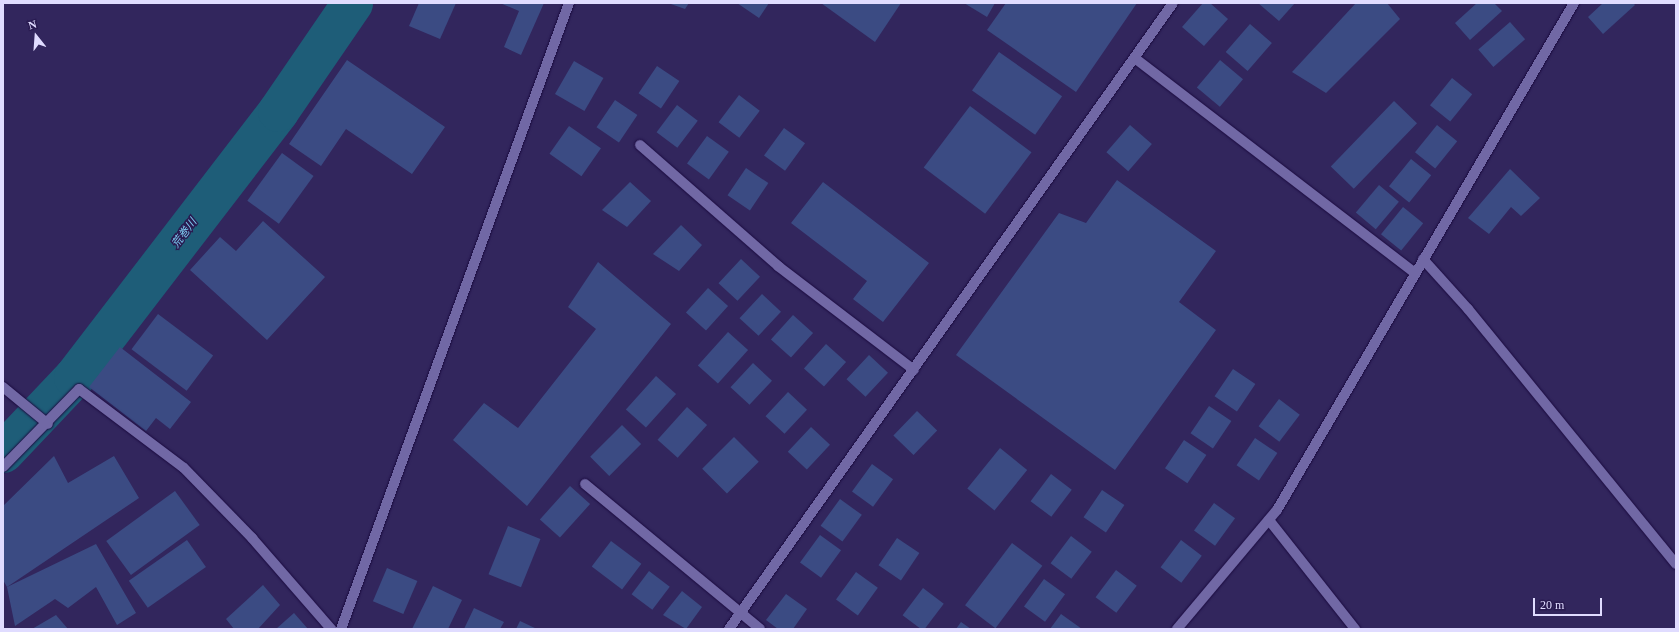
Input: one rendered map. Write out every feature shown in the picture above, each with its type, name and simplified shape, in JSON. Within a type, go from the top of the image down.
[{"type":"street","points":[[341,629],[569,3]]},
{"type":"street","points":[[729,629],[738,611],[914,370],[1136,59],[1173,3]]},
{"type":"street","points":[[1177,629],[1268,520],[1415,274],[1574,3]]},
{"type":"street","points":[[1136,59],[1415,274]]},
{"type":"street","points":[[640,145],[778,266],[914,370]]},
{"type":"street","points":[[1423,260],[1468,309],[1676,564]]},
{"type":"street","points":[[3,387],[48,424]]},
{"type":"street","points":[[3,467],[48,424],[79,389],[184,468],[252,538],[331,629]]},
{"type":"street","points":[[585,484],[760,629]]},
{"type":"street","points":[[1268,520],[1355,629]]},
{"type":"building","points":[[419,3],[456,3],[440,39],[409,26]]},
{"type":"building","points":[[500,3],[544,3],[521,55],[504,47],[519,11]]},
{"type":"building","points":[[668,3],[689,3],[685,9]]},
{"type":"building","points":[[737,3],[769,3],[759,18]]},
{"type":"building","points":[[821,3],[901,3],[875,42]]},
{"type":"building","points":[[964,3],[995,3],[987,17]]},
{"type":"building","points":[[1006,3],[1137,3],[1076,92],[987,30]]},
{"type":"building","points":[[1203,3],[1210,3],[1228,19],[1204,46],[1182,27]]},
{"type":"building","points":[[1258,3],[1295,3],[1279,21]]},
{"type":"building","points":[[1356,3],[1387,3],[1400,19],[1326,93],[1292,72]]},
{"type":"building","points":[[1477,3],[1494,3],[1502,11],[1470,40],[1455,23]]},
{"type":"building","points":[[1603,3],[1633,3],[1635,5],[1603,34],[1588,17]]},
{"type":"building","points":[[1510,22],[1525,39],[1493,67],[1478,50]]},
{"type":"building","points":[[1250,24],[1272,43],[1248,71],[1226,52]]},
{"type":"building","points":[[999,52],[1062,96],[1035,135],[972,91]]},
{"type":"building","points":[[347,60],[445,127],[412,174],[346,129],[321,166],[289,144]]},
{"type":"building","points":[[1220,60],[1243,79],[1220,107],[1197,88]]},
{"type":"building","points":[[574,61],[603,78],[584,111],[555,94]]},
{"type":"building","points":[[657,66],[679,81],[661,108],[639,93]]},
{"type":"building","points":[[1452,78],[1472,94],[1450,122],[1430,105]]},
{"type":"building","points":[[739,95],[760,111],[739,138],[719,122]]},
{"type":"building","points":[[615,100],[637,115],[619,142],[597,127]]},
{"type":"building","points":[[1394,101],[1417,123],[1354,189],[1331,166]]},
{"type":"building","points":[[677,105],[698,121],[677,148],[657,132]]},
{"type":"building","points":[[970,106],[1031,152],[985,214],[924,167]]},
{"type":"building","points":[[1130,125],[1152,144],[1128,171],[1106,152]]},
{"type":"building","points":[[1437,125],[1457,141],[1435,169],[1415,152]]},
{"type":"building","points":[[569,126],[601,148],[581,176],[549,154]]},
{"type":"building","points":[[784,128],[805,143],[785,171],[764,156]]},
{"type":"building","points":[[707,136],[729,152],[709,179],[687,164]]},
{"type":"building","points":[[282,153],[314,176],[279,224],[247,201]]},
{"type":"building","points":[[1411,159],[1431,175],[1409,203],[1389,186]]},
{"type":"building","points":[[746,168],[768,183],[750,210],[728,195]]},
{"type":"building","points":[[1510,169],[1540,198],[1521,216],[1511,207],[1489,234],[1468,218]]},
{"type":"building","points":[[1117,180],[1216,251],[1179,302],[1216,330],[1115,470],[956,355],[1059,213],[1086,223]]},
{"type":"building","points":[[630,182],[651,201],[627,227],[602,210]]},
{"type":"building","points":[[823,182],[929,263],[883,322],[853,299],[867,281],[791,223]]},
{"type":"building","points":[[1379,185],[1399,202],[1376,229],[1356,213]]},
{"type":"building","points":[[1403,207],[1423,223],[1401,251],[1381,234]]},
{"type":"building","points":[[263,221],[325,277],[267,340],[190,270],[220,237],[236,251]]},
{"type":"building","points":[[681,225],[702,245],[679,271],[653,254]]},
{"type":"building","points":[[741,259],[760,277],[738,301],[718,283]]},
{"type":"building","points":[[598,262],[671,324],[527,506],[453,440],[484,403],[518,428],[596,329],[568,307]]},
{"type":"building","points":[[708,288],[728,306],[706,331],[686,313]]},
{"type":"building","points":[[762,294],[781,312],[759,336],[739,318]]},
{"type":"building","points":[[158,314],[213,356],[187,391],[132,349]]},
{"type":"building","points":[[793,315],[813,333],[791,358],[771,340]]},
{"type":"building","points":[[728,332],[748,350],[718,384],[698,365]]},
{"type":"building","points":[[826,344],[846,362],[824,387],[804,369]]},
{"type":"building","points":[[120,347],[191,402],[170,429],[156,418],[146,431],[89,387]]},
{"type":"building","points":[[869,355],[888,373],[866,397],[846,379]]},
{"type":"building","points":[[753,363],[772,381],[750,405],[730,387]]},
{"type":"building","points":[[1233,369],[1255,384],[1237,411],[1215,396]]},
{"type":"building","points":[[656,376],[676,394],[646,428],[626,409]]},
{"type":"building","points":[[788,392],[807,410],[785,434],[765,416]]},
{"type":"building","points":[[1279,399],[1300,415],[1279,442],[1259,426]]},
{"type":"building","points":[[1209,406],[1231,421],[1213,448],[1191,433]]},
{"type":"building","points":[[687,407],[707,425],[678,458],[658,440]]},
{"type":"building","points":[[917,411],[937,430],[914,455],[893,435]]},
{"type":"building","points":[[622,425],[641,444],[609,476],[590,457]]},
{"type":"building","points":[[811,427],[830,445],[807,470],[788,452]]},
{"type":"building","points":[[734,437],[759,462],[727,494],[702,469]]},
{"type":"building","points":[[1255,438],[1277,453],[1259,480],[1237,465]]},
{"type":"building","points":[[1184,440],[1206,455],[1187,483],[1165,468]]},
{"type":"building","points":[[1000,448],[1027,470],[994,510],[967,488]]},
{"type":"building","points":[[54,456],[68,483],[114,456],[139,498],[7,587],[3,580],[3,506]]},
{"type":"building","points":[[872,464],[893,479],[873,507],[852,492]]},
{"type":"building","points":[[1051,474],[1072,490],[1051,517],[1031,501]]},
{"type":"building","points":[[570,486],[590,504],[560,538],[540,519]]},
{"type":"building","points":[[1102,490],[1124,505],[1106,532],[1084,517]]},
{"type":"building","points":[[175,491],[200,525],[131,575],[106,541]]},
{"type":"building","points":[[840,499],[862,515],[842,542],[821,526]]},
{"type":"building","points":[[1214,503],[1235,518],[1215,546],[1194,531]]},
{"type":"building","points":[[508,526],[540,539],[521,587],[489,574]]},
{"type":"building","points":[[820,535],[841,550],[821,578],[800,563]]},
{"type":"building","points":[[1071,536],[1092,552],[1071,579],[1051,563]]},
{"type":"building","points":[[897,538],[919,553],[901,580],[879,565]]},
{"type":"building","points":[[187,540],[206,567],[148,608],[129,581]]},
{"type":"building","points":[[1181,540],[1202,556],[1181,583],[1161,567]]},
{"type":"building","points":[[611,541],[641,564],[622,589],[592,567]]},
{"type":"building","points":[[1012,543],[1042,566],[995,628],[965,605]]},
{"type":"building","points":[[96,544],[136,613],[117,625],[96,587],[68,608],[55,599],[15,626],[7,587]]},
{"type":"building","points":[[387,568],[417,581],[403,614],[373,601]]},
{"type":"building","points":[[1116,570],[1137,586],[1116,613],[1096,597]]},
{"type":"building","points":[[649,571],[670,587],[652,610],[632,594]]},
{"type":"building","points":[[856,572],[878,588],[858,615],[836,600]]},
{"type":"building","points":[[1044,579],[1065,594],[1045,622],[1024,607]]},
{"type":"building","points":[[263,585],[280,605],[258,629],[234,629],[226,619]]},
{"type":"building","points":[[433,586],[462,600],[448,629],[412,629]]},
{"type":"building","points":[[923,588],[944,604],[925,629],[921,629],[903,615]]},
{"type":"building","points":[[682,591],[702,607],[686,629],[663,615]]},
{"type":"building","points":[[786,594],[807,609],[793,629],[778,629],[766,620]]},
{"type":"building","points":[[474,608],[504,622],[500,629],[464,629]]},
{"type":"building","points":[[294,613],[308,629],[276,629]]},
{"type":"building","points":[[1061,614],[1082,629],[1050,629]]},
{"type":"building","points":[[56,615],[68,629],[32,629]]},
{"type":"building","points":[[520,621],[537,629],[516,629]]},
{"type":"building","points":[[961,622],[971,629],[956,629]]},
{"type":"waterway","name":"荒巻川","points":[[3,452],[74,377],[278,111],[352,3]]}]
